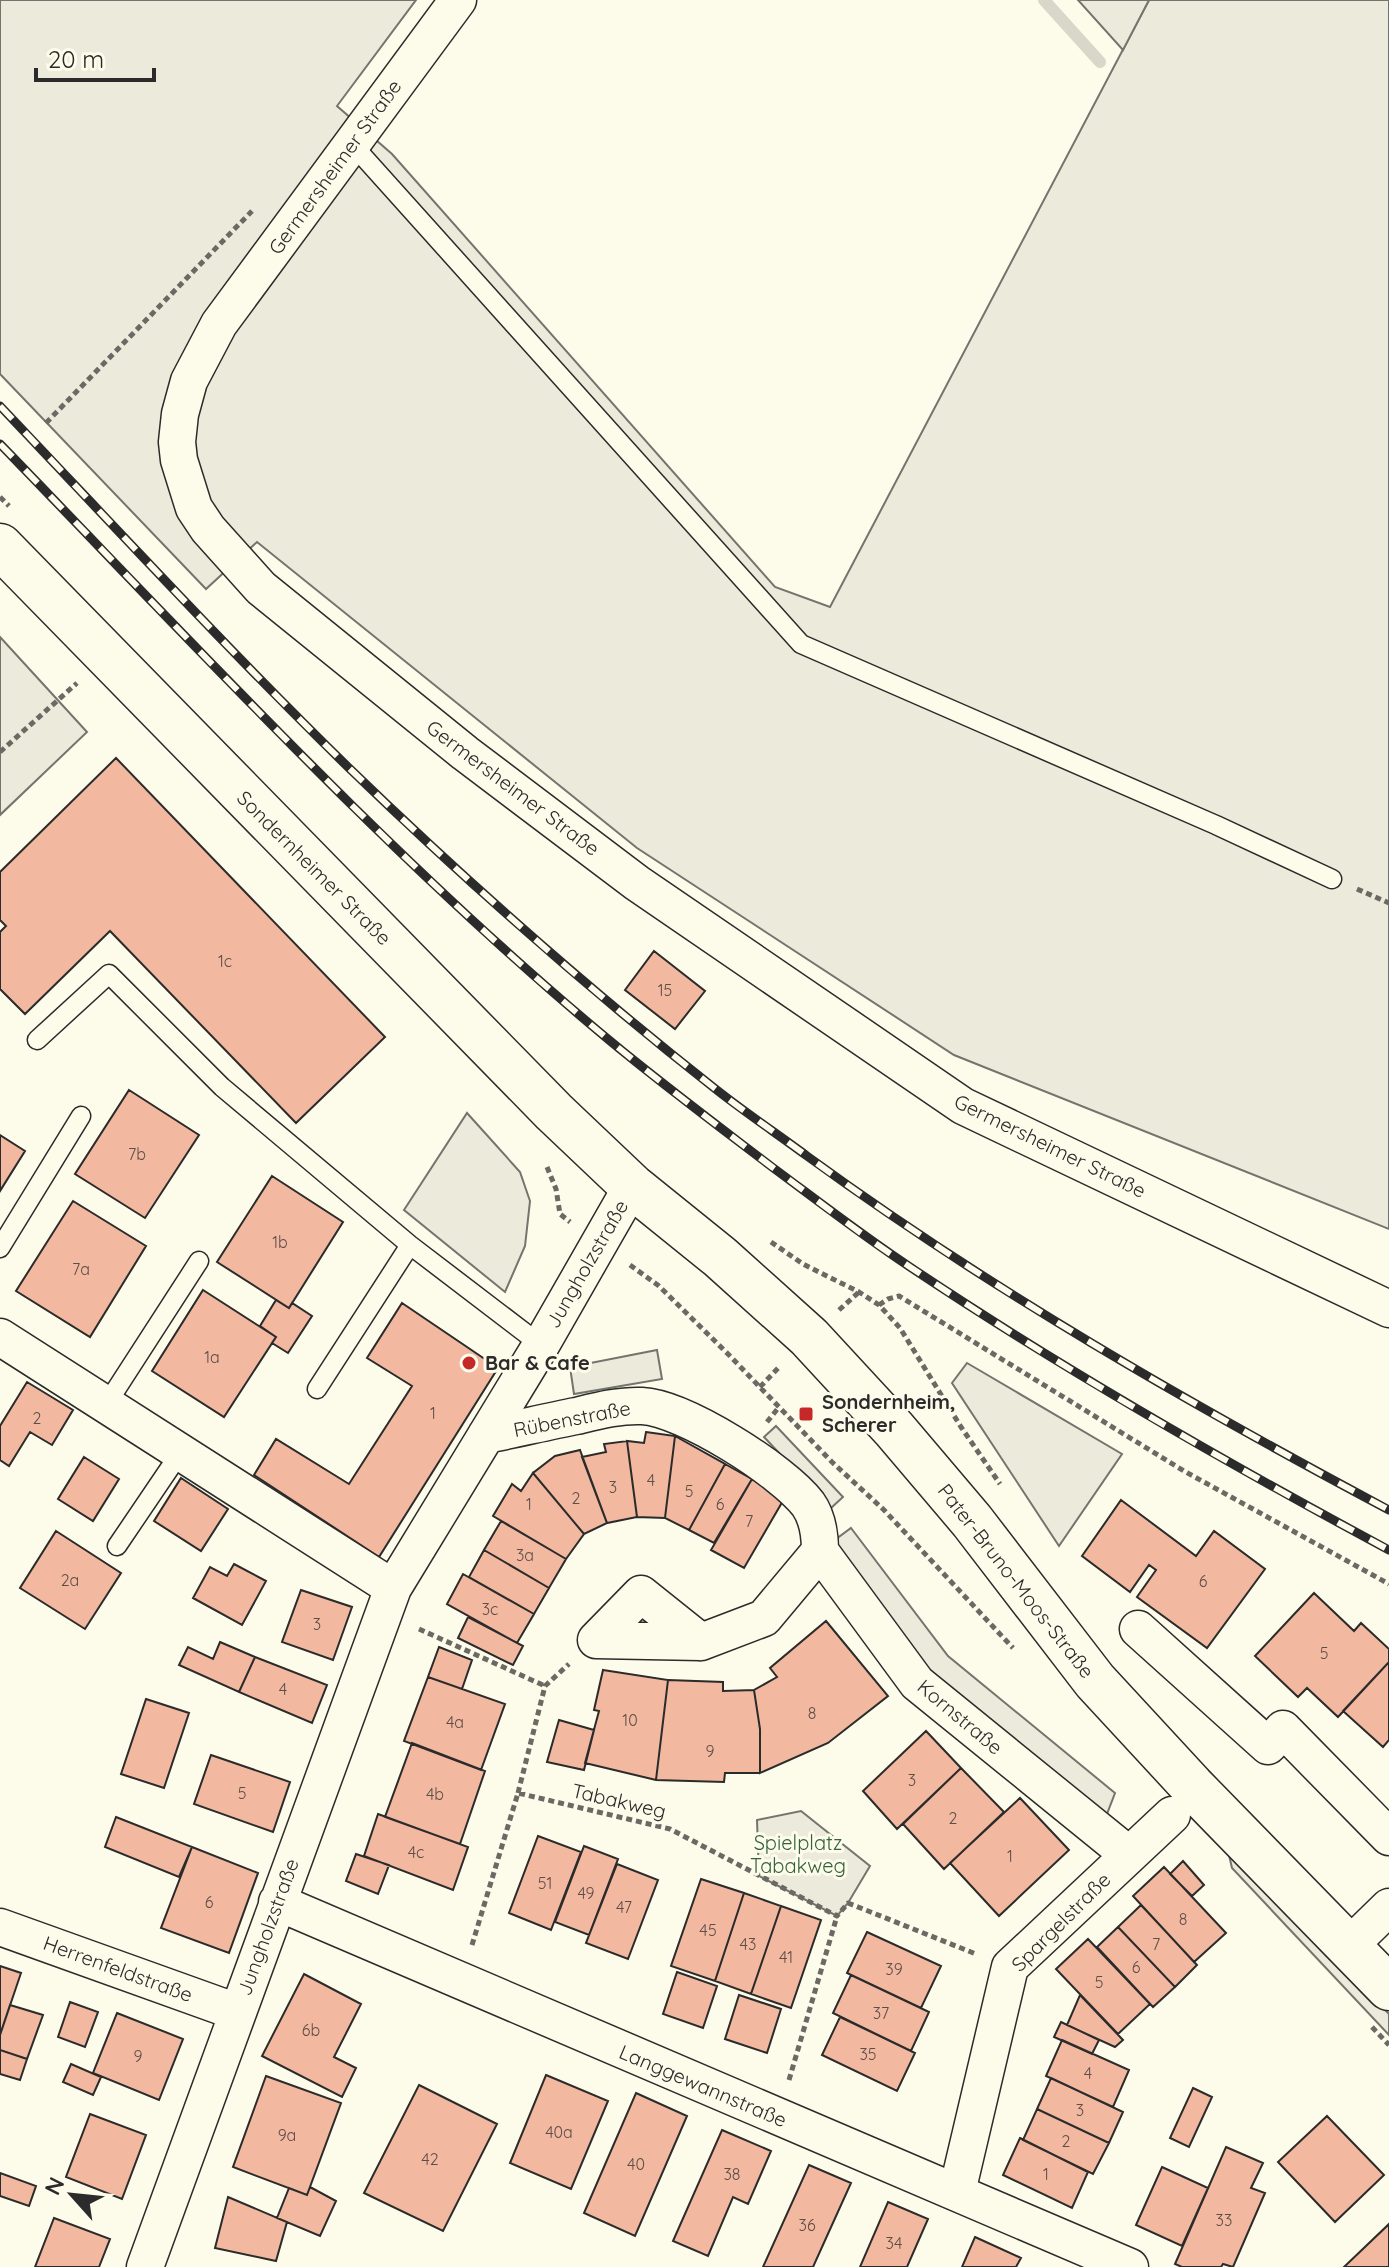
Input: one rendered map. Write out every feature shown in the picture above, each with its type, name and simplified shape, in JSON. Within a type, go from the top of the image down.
[{"type":"main road","name":"Sondernheimer Straße","points":[[0,546],[543,1101],[632,1186]]},
{"type":"main road","name":"Pater-Bruno-Moos-Straße","points":[[632,1186],[720,1257],[809,1337],[894,1429],[972,1521],[1095,1681],[1192,1786],[1349,1946],[1378,2006]]},
{"type":"street","name":"Germersheimer Straße","points":[[458,0],[219,324],[189,381],[180,414],[177,442],[179,460],[194,508],[226,552],[261,588],[465,753],[637,883],[963,1106],[1389,1309]]},
{"type":"street","name":"Jungholzstraße","points":[[145,2267],[388,1600],[632,1186]]},
{"type":"street","points":[[0,1337],[180,1453],[388,1600]]},
{"type":"street","name":"Rübenstraße","points":[[486,1435],[614,1408],[642,1406],[668,1411],[738,1447],[791,1486],[814,1514],[820,1530],[820,1551]]},
{"type":"street","points":[[596,1640],[701,1642],[764,1618],[820,1551]]},
{"type":"street","name":"Kornstraße","points":[[820,1551],[917,1683],[1129,1855]]},
{"type":"street","points":[[596,1640],[641,1594],[701,1642]]},
{"type":"street","points":[[1138,1629],[1268,1746],[1283,1729],[1389,1837]]},
{"type":"street","name":"Spargelstraße","points":[[957,2192],[1010,1967],[1172,1815]]},
{"type":"street","name":"Langgewannstraße","points":[[277,1902],[1130,2267]]},
{"type":"street","points":[[1349,1946],[1389,1907]]},
{"type":"street","name":"Herrenfeldstraße","points":[[0,1927],[237,2012]]},
{"type":"lane","points":[[352,144],[801,644],[1216,825],[1332,879]]},
{"type":"lane","points":[[37,1040],[109,974],[222,1087],[410,1245],[541,1345]]},
{"type":"lane","points":[[0,1248],[81,1116]]},
{"type":"lane","points":[[317,1389],[410,1245]]},
{"type":"lane","points":[[106,1405],[199,1261]]},
{"type":"lane","points":[[117,1546],[180,1453]]},
{"type":"path","points":[[46,423],[258,205]]},
{"type":"path","points":[[0,752],[83,678]]},
{"type":"path","points":[[541,1158],[556,1189],[560,1214],[659,1286],[832,1462],[884,1510],[1022,1657]]},
{"type":"path","points":[[879,1305],[899,1296],[1184,1471],[1389,1584]]},
{"type":"path","points":[[388,1600],[545,1686]]},
{"type":"path","points":[[461,1981],[518,1793],[545,1686],[596,1640]]},
{"type":"path","name":"Tabakweg","points":[[518,1793],[670,1829],[837,1916]]},
{"type":"path","points":[[778,2118],[837,1916],[848,1903],[1010,1967]]},
{"type":"path","points":[[1378,2006],[1389,2045]]},
{"type":"green space","points":[[0,0],[416,0],[337,106],[392,154],[775,587],[830,607],[1149,0],[1389,0],[1389,1229],[954,1055],[637,848],[257,542],[206,589],[0,374]]},
{"type":"green space","points":[[0,637],[87,732],[0,815]]},
{"type":"green space","points":[[967,1363],[1122,1454],[1059,1546],[952,1383]]},
{"type":"green space","name":"Spielplatz Tabakweg","points":[[801,1811],[870,1866],[837,1916],[759,1876],[757,1820]]},
{"type":"shaded area","points":[[1078,0],[1149,0],[1123,50]]},
{"type":"shaded area","points":[[467,1113],[520,1172],[530,1201],[525,1246],[505,1292],[404,1210]]},
{"type":"shaded area","points":[[657,1350],[662,1379],[574,1394],[570,1367]]},
{"type":"shaded area","points":[[776,1426],[843,1497],[831,1508],[764,1437]]},
{"type":"shaded area","points":[[851,1528],[948,1656],[1115,1793],[1100,1832],[917,1683],[820,1551]]},
{"type":"shaded area","points":[[1226,1842],[1389,2014],[1389,2035],[1232,1868]]},
{"type":"building","points":[[116,758],[385,1037],[296,1123],[110,931],[25,1014],[0,989],[0,932],[6,926],[0,920],[0,872]]},
{"type":"building","points":[[654,951],[705,991],[675,1029],[625,990]]},
{"type":"building","points":[[129,1090],[199,1135],[145,1218],[75,1174]]},
{"type":"building","points":[[0,1135],[25,1151],[0,1191]]},
{"type":"building","points":[[272,1176],[343,1222],[289,1308],[217,1262]]},
{"type":"building","points":[[73,1201],[146,1246],[90,1337],[16,1291]]},
{"type":"building","points":[[203,1290],[276,1337],[224,1417],[152,1371]]},
{"type":"building","points":[[276,1300],[289,1308],[292,1303],[312,1316],[288,1353],[272,1343],[276,1337],[260,1326]]},
{"type":"building","points":[[402,1303],[498,1368],[379,1557],[254,1475],[276,1439],[349,1484],[412,1386],[367,1358]]},
{"type":"building","points":[[27,1382],[73,1410],[52,1445],[30,1432],[9,1466],[0,1460],[0,1426]]},
{"type":"building","points":[[646,1432],[675,1436],[665,1518],[637,1517],[627,1441],[644,1443]]},
{"type":"building","points":[[675,1436],[725,1464],[689,1530],[665,1518]]},
{"type":"building","points":[[627,1441],[637,1517],[607,1523],[582,1457],[606,1452],[604,1444]]},
{"type":"building","points":[[580,1450],[607,1523],[584,1534],[533,1473],[555,1456]]},
{"type":"building","points":[[84,1457],[119,1479],[93,1521],[58,1499]]},
{"type":"building","points":[[725,1464],[752,1479],[714,1543],[689,1530]]},
{"type":"building","points":[[533,1473],[584,1534],[566,1559],[493,1516],[512,1484],[521,1491]]},
{"type":"building","points":[[181,1478],[228,1509],[201,1551],[154,1521]]},
{"type":"building","points":[[752,1479],[784,1499],[744,1568],[711,1550]]},
{"type":"building","points":[[1121,1500],[1196,1556],[1214,1531],[1265,1569],[1207,1648],[1137,1597],[1156,1570],[1149,1565],[1130,1592],[1082,1556]]},
{"type":"building","points":[[501,1521],[566,1559],[549,1588],[484,1550]]},
{"type":"building","points":[[56,1531],[121,1573],[85,1629],[20,1588]]},
{"type":"building","points":[[484,1550],[549,1588],[534,1614],[469,1577]]},
{"type":"building","points":[[234,1564],[266,1581],[242,1625],[193,1598],[210,1567],[227,1576]]},
{"type":"building","points":[[463,1574],[534,1614],[517,1643],[447,1604]]},
{"type":"building","points":[[301,1590],[352,1607],[333,1660],[282,1642]]},
{"type":"building","points":[[1314,1593],[1354,1631],[1361,1623],[1389,1649],[1389,1662],[1338,1717],[1307,1688],[1298,1697],[1255,1656]]},
{"type":"building","points":[[468,1617],[523,1646],[513,1665],[458,1638]]},
{"type":"building","points":[[826,1621],[888,1696],[828,1743],[760,1773],[760,1729],[754,1690],[777,1677],[770,1668]]},
{"type":"building","points":[[220,1642],[255,1657],[239,1692],[179,1665],[188,1647],[213,1659]]},
{"type":"building","points":[[439,1647],[472,1660],[462,1689],[428,1677]]},
{"type":"building","points":[[255,1657],[327,1685],[312,1723],[239,1692]]},
{"type":"building","points":[[1389,1662],[1389,1740],[1383,1747],[1343,1711]]},
{"type":"building","points":[[603,1670],[668,1680],[656,1780],[585,1763],[599,1711],[594,1710]]},
{"type":"building","points":[[428,1677],[505,1704],[481,1770],[404,1741]]},
{"type":"building","points":[[668,1680],[723,1682],[723,1691],[754,1690],[760,1729],[760,1773],[725,1773],[724,1782],[656,1780]]},
{"type":"building","points":[[146,1699],[189,1713],[164,1788],[121,1774]]},
{"type":"building","points":[[559,1720],[594,1730],[584,1770],[547,1762]]},
{"type":"building","points":[[926,1731],[961,1768],[897,1829],[863,1791]]},
{"type":"building","points":[[412,1743],[485,1771],[460,1844],[385,1817]]},
{"type":"building","points":[[211,1755],[290,1782],[273,1832],[194,1804]]},
{"type":"building","points":[[961,1768],[1004,1812],[944,1869],[903,1824]]},
{"type":"building","points":[[1020,1798],[1069,1850],[999,1916],[950,1863]]},
{"type":"building","points":[[378,1814],[468,1847],[453,1890],[364,1856]]},
{"type":"building","points":[[116,1817],[192,1847],[179,1877],[105,1847]]},
{"type":"building","points":[[538,1836],[581,1852],[551,1930],[509,1913]]},
{"type":"building","points":[[584,1846],[618,1859],[589,1935],[555,1922]]},
{"type":"building","points":[[192,1847],[258,1873],[229,1953],[161,1928]]},
{"type":"building","points":[[356,1854],[389,1865],[378,1894],[346,1881]]},
{"type":"building","points":[[1183,1861],[1204,1885],[1192,1896],[1170,1874]]},
{"type":"building","points":[[617,1864],[658,1880],[628,1959],[586,1943]]},
{"type":"building","points":[[1164,1867],[1226,1933],[1194,1962],[1133,1896]]},
{"type":"building","points":[[701,1879],[744,1893],[715,1981],[671,1966]]},
{"type":"building","points":[[744,1893],[781,1906],[751,1994],[715,1981]]},
{"type":"building","points":[[1141,1905],[1197,1965],[1175,1987],[1118,1927]]},
{"type":"building","points":[[781,1906],[821,1920],[791,2008],[751,1994]]},
{"type":"building","points":[[1118,1927],[1175,1987],[1153,2007],[1097,1947]]},
{"type":"building","points":[[867,1932],[941,1966],[921,2008],[847,1973]]},
{"type":"building","points":[[1088,1939],[1150,2004],[1118,2034],[1056,1969]]},
{"type":"building","points":[[0,1966],[21,1973],[0,2035]]},
{"type":"building","points":[[677,1972],[717,1986],[703,2028],[663,2014]]},
{"type":"building","points":[[304,1974],[361,2004],[334,2057],[356,2068],[342,2097],[262,2056]]},
{"type":"building","points":[[851,1975],[929,2012],[911,2051],[833,2013]]},
{"type":"building","points":[[739,1995],[781,2009],[767,2053],[725,2039]]},
{"type":"building","points":[[1080,1995],[1123,2040],[1115,2047],[1067,2025]]},
{"type":"building","points":[[70,2002],[98,2012],[85,2047],[58,2037]]},
{"type":"building","points":[[10,2005],[43,2015],[27,2059],[0,2050],[0,2035]]},
{"type":"building","points":[[117,2013],[183,2039],[159,2100],[93,2073]]},
{"type":"building","points":[[840,2017],[915,2053],[897,2091],[822,2055]]},
{"type":"building","points":[[1061,2022],[1099,2040],[1092,2054],[1054,2037]]},
{"type":"building","points":[[1062,2040],[1129,2070],[1113,2107],[1046,2076]]},
{"type":"building","points":[[0,2050],[27,2059],[20,2080],[0,2074]]},
{"type":"building","points":[[71,2064],[101,2077],[93,2095],[63,2082]]},
{"type":"building","points":[[546,2075],[608,2101],[571,2189],[510,2163]]},
{"type":"building","points":[[266,2076],[341,2103],[307,2195],[233,2167]]},
{"type":"building","points":[[1051,2078],[1123,2112],[1109,2143],[1037,2109]]},
{"type":"building","points":[[419,2085],[497,2124],[443,2231],[364,2193]]},
{"type":"building","points":[[1193,2088],[1212,2097],[1189,2147],[1170,2138]]},
{"type":"building","points":[[636,2093],[687,2116],[635,2236],[584,2213]]},
{"type":"building","points":[[1037,2109],[1109,2143],[1093,2174],[1023,2140]]},
{"type":"building","points":[[90,2114],[146,2135],[122,2199],[66,2177]]},
{"type":"building","points":[[1327,2116],[1384,2175],[1335,2222],[1278,2162]]},
{"type":"building","points":[[722,2130],[771,2151],[748,2204],[733,2197],[708,2256],[673,2241]]},
{"type":"building","points":[[1020,2138],[1088,2172],[1072,2208],[1003,2175]]},
{"type":"building","points":[[1226,2147],[1263,2163],[1251,2188],[1265,2193],[1233,2267],[1223,2264],[1221,2267],[1182,2267],[1175,2264]]},
{"type":"building","points":[[809,2165],[851,2183],[813,2267],[763,2267]]},
{"type":"building","points":[[1162,2167],[1208,2188],[1182,2246],[1136,2225]]},
{"type":"building","points":[[0,2173],[36,2186],[29,2206],[0,2196]]},
{"type":"building","points":[[310,2187],[336,2201],[320,2236],[277,2218],[289,2188],[307,2195]]},
{"type":"building","points":[[228,2197],[287,2222],[276,2261],[215,2248]]},
{"type":"building","points":[[888,2202],[928,2219],[907,2267],[860,2267]]},
{"type":"building","points":[[54,2218],[110,2239],[99,2267],[35,2267]]},
{"type":"building","points":[[1389,2224],[1389,2267],[1344,2267]]},
{"type":"building","points":[[975,2237],[1021,2258],[1016,2267],[962,2267]]},
{"type":"waterway","points":[[1044,0],[1100,62]]},
{"type":"railway","points":[[0,406],[216,634],[349,768],[527,932],[713,1087],[877,1205],[1019,1299],[1165,1386],[1389,1510]]},
{"type":"railway","points":[[0,444],[372,825],[528,971],[649,1072],[858,1231],[968,1305],[1146,1414],[1389,1550]]},
{"type":"place","name":"Bar & Cafe","points":[[469,1363]]},
{"type":"place","name":"Sondernheim, Scherer","points":[[806,1414]]}]
